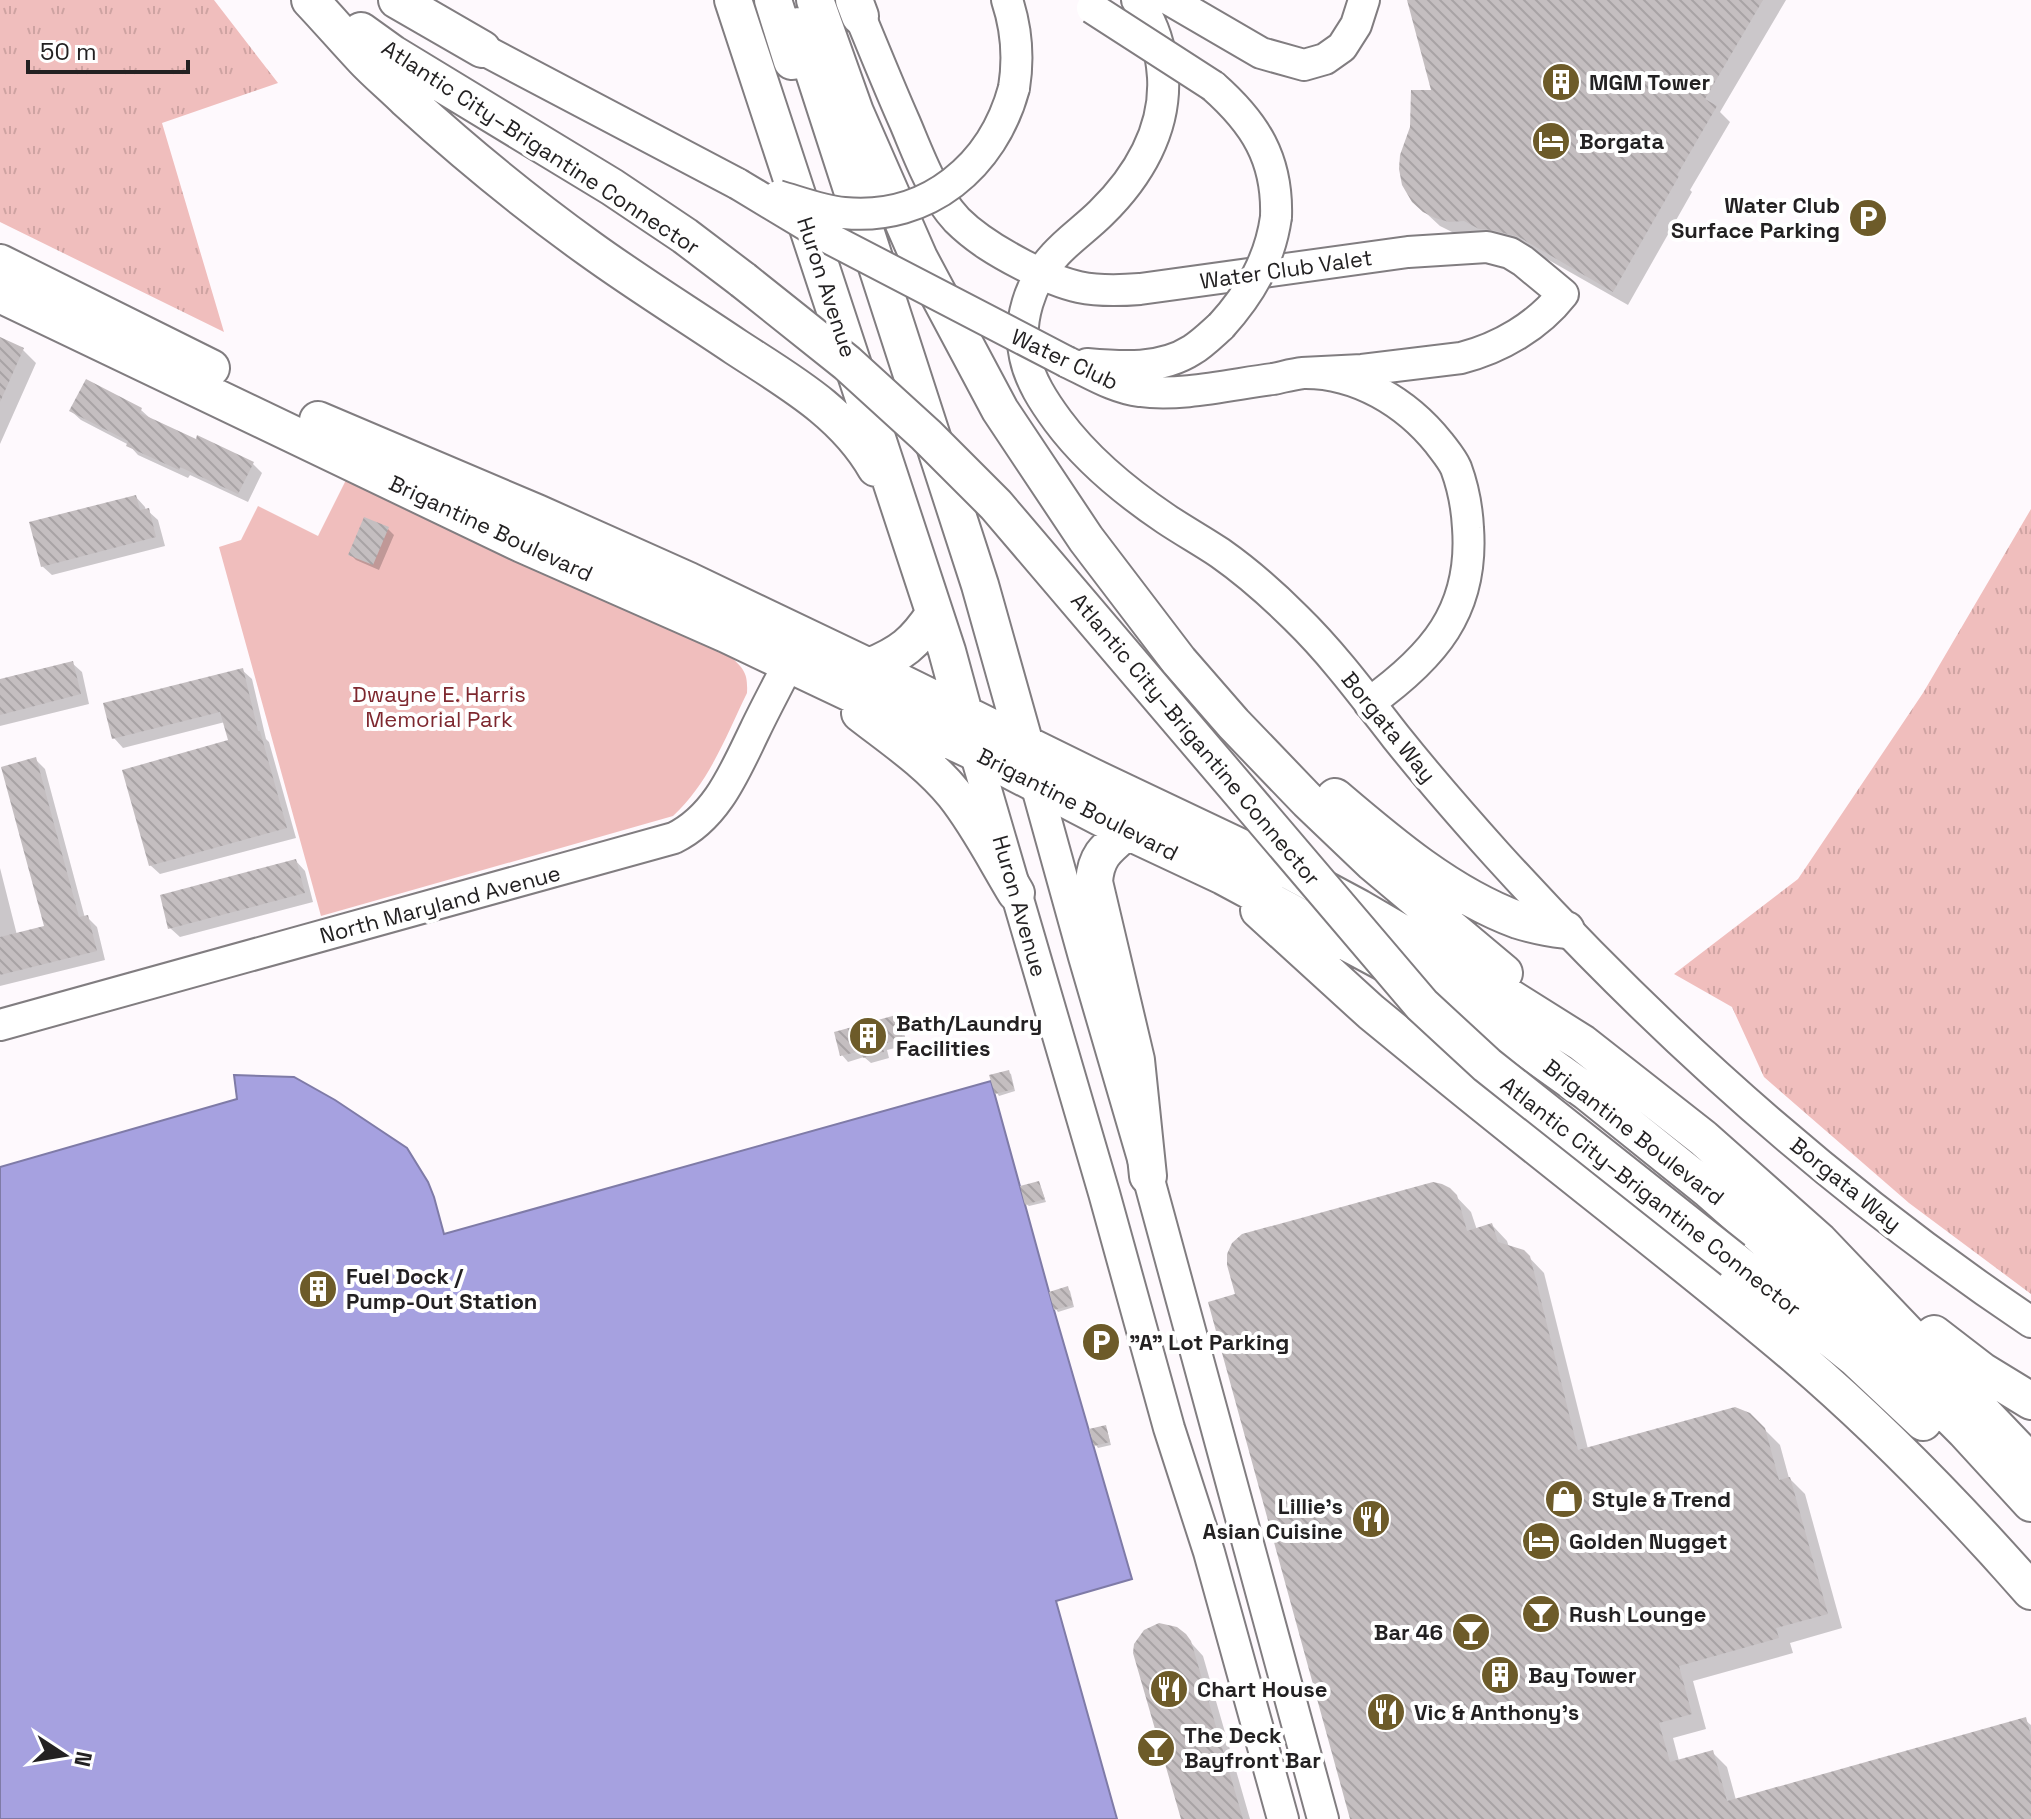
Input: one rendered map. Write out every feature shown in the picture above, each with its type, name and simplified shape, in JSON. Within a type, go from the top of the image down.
[{"type":"main road","points":[[310,0],[364,59],[496,178],[592,250],[805,392],[838,419],[866,451],[897,504]]},
{"type":"main road","name":"Atlantic City–Brigantine Connector","points":[[318,0],[393,54],[648,211],[743,280],[847,363],[996,505],[1422,1005],[1531,1101],[1855,1358],[2031,1532]]},
{"type":"main road","points":[[397,0],[482,49]]},
{"type":"main road","points":[[426,0],[482,49]]},
{"type":"main road","name":"Huron Avenue","points":[[733,0],[884,457],[975,752]]},
{"type":"main road","points":[[773,0],[793,63],[840,155]]},
{"type":"main road","points":[[791,0],[980,585],[1036,784]]},
{"type":"main road","name":"Atlantic City–Brigantine Connector","points":[[815,0],[855,112],[919,258],[1000,410],[1086,539],[1179,661],[1243,734],[1308,801],[1362,853],[1491,961],[1582,1043]]},
{"type":"main road","name":"Brigantine Boulevard","points":[[0,263],[310,417],[797,667],[1223,876],[1404,973],[1523,1046],[1599,1101],[1709,1190],[1838,1304],[1965,1431],[2031,1503]]},
{"type":"main road","name":"Brigantine Boulevard","points":[[0,294],[530,529],[689,581],[1290,871],[1417,940],[1582,1043],[1703,1138],[1819,1241],[2031,1463]]},
{"type":"main road","points":[[869,667],[912,644],[934,614]]},
{"type":"main road","points":[[1179,661],[1249,714],[1339,800],[1426,868],[1460,891],[1520,921],[1566,930]]},
{"type":"main road","points":[[797,667],[906,749],[945,784],[972,818],[1016,893]]},
{"type":"main road","points":[[1127,831],[1102,853],[1094,882],[1136,1060],[1148,1176]]},
{"type":"main road","points":[[1223,876],[1371,1012],[1796,1357],[1934,1486],[2031,1591]]},
{"type":"main road","points":[[1819,1241],[1959,1354],[2031,1401]]},
{"type":"street","points":[[738,184],[844,213],[882,213],[918,203],[950,185],[977,160],[999,128],[1014,88],[1017,42],[1007,0]]},
{"type":"street","name":"Borgata Way","points":[[1137,0],[1153,25],[1161,56],[1163,96],[1154,137],[1130,181],[1103,212],[1050,260],[1040,274],[1024,314],[1025,361],[1035,386],[1059,423],[1093,460],[1132,495],[1220,553],[1279,602],[1321,644],[1460,813],[1566,930],[1687,1048],[1821,1165],[1938,1256],[2031,1322]]},
{"type":"street","points":[[1170,0],[1261,53],[1304,65],[1325,59],[1342,47],[1356,25],[1364,0]]},
{"type":"street","points":[[1067,362],[1116,367],[1148,365],[1192,350],[1221,326],[1245,298],[1269,251],[1276,217],[1274,180],[1265,149],[1240,111],[1213,86],[1087,4]]},
{"type":"street","name":"Water Club Valet","points":[[857,5],[912,141],[946,205],[980,240],[1040,274],[1075,288],[1117,291],[1408,252],[1487,247],[1510,253],[1523,261],[1563,294],[1553,307],[1528,327],[1474,355],[1362,370],[1302,373]]},
{"type":"street","name":"Water Club","points":[[482,49],[738,184],[832,240],[1112,383],[1141,391],[1160,392],[1302,373],[1358,384],[1404,408],[1433,436],[1455,466],[1465,502],[1468,559],[1462,596],[1444,631],[1422,659],[1369,703]]},
{"type":"street","name":"North Maryland Avenue","points":[[0,1025],[674,838],[696,825],[720,797],[797,667]]},
{"type":"street","name":"Huron Avenue","points":[[975,752],[1169,1428],[1209,1552],[1283,1819]]},
{"type":"street","points":[[1036,784],[1148,1176],[1323,1819]]},
{"type":"green space","points":[[0,0],[214,0],[278,83],[162,123],[224,332],[0,222]]},
{"type":"green space","name":"Dwayne E. Harris Memorial Park","points":[[347,478],[730,656],[739,664],[746,676],[747,693],[707,774],[686,803],[673,816],[321,916],[219,547],[241,540],[258,506],[318,536]]},
{"type":"green space","points":[[2031,509],[2031,1294],[1909,1203],[1764,1077],[1732,1007],[1674,974],[1798,879],[1923,693]]},
{"type":"shaded area","points":[[234,1075],[294,1077],[407,1148],[428,1182],[444,1234],[991,1081],[1132,1579],[1056,1601],[1117,1819],[0,1819],[0,1167],[237,1099]]},
{"type":"building","name":"Borgata","points":[[1407,0],[1763,0],[1705,99],[1717,106],[1613,292],[1519,237],[1479,229],[1464,221],[1449,222],[1435,218],[1412,202],[1402,185],[1399,169],[1400,155],[1410,127],[1411,90],[1431,90]]},
{"type":"building","points":[[0,337],[24,348],[0,402]]},
{"type":"building","points":[[86,379],[142,408],[140,413],[254,462],[238,494],[126,446],[128,441],[69,411]]},
{"type":"building","points":[[136,495],[140,510],[149,508],[156,537],[41,567],[29,522]]},
{"type":"building","points":[[364,517],[389,527],[373,565],[348,555]]},
{"type":"building","points":[[73,661],[81,694],[0,715],[0,679]]},
{"type":"building","points":[[243,668],[287,828],[149,866],[122,770],[228,740],[220,712],[112,739],[103,703]]},
{"type":"building","points":[[36,757],[79,917],[88,915],[97,951],[0,975],[0,937],[44,926],[1,767]]},
{"type":"building","points":[[296,859],[305,893],[168,929],[160,895]]},
{"type":"building","name":"Bath/Laundry Facilities","points":[[896,1015],[903,1039],[882,1044],[884,1052],[863,1058],[861,1051],[840,1056],[834,1032]]},
{"type":"building","points":[[1009,1070],[1014,1089],[995,1094],[989,1075]]},
{"type":"building","points":[[1039,1181],[1045,1199],[1025,1205],[1020,1186]]},
{"type":"building","name":"Golden Nugget","points":[[1433,1182],[1450,1188],[1457,1195],[1467,1231],[1492,1223],[1498,1242],[1524,1250],[1530,1256],[1578,1450],[1735,1407],[1750,1413],[1765,1428],[1779,1480],[1790,1477],[1828,1614],[1776,1628],[1779,1638],[1679,1666],[1692,1714],[1659,1723],[1670,1762],[1713,1750],[1727,1801],[2026,1717],[2031,1736],[2031,1819],[1350,1819],[1208,1302],[1235,1294],[1227,1254],[1232,1243],[1242,1234]]},
{"type":"building","name":"Fuel Dock / Pump-Out Station","points":[[324,1275],[330,1299],[312,1303],[307,1279]]},
{"type":"building","points":[[1068,1286],[1073,1305],[1054,1310],[1049,1292]]},
{"type":"building","points":[[1106,1425],[1110,1442],[1094,1446],[1089,1429]]},
{"type":"building","points":[[1159,1623],[1177,1627],[1191,1641],[1243,1819],[1181,1819],[1133,1653],[1134,1644],[1144,1630]]},
{"type":"place","name":"MGM Tower","points":[[1561,82]]},
{"type":"place","name":"Borgata","points":[[1551,141]]},
{"type":"place","name":"Water Club Surface Parking","points":[[1868,218]]},
{"type":"place","name":"Bath/Laundry Facilities","points":[[868,1036]]},
{"type":"place","name":"Fuel Dock / Pump-Out Station","points":[[318,1289]]},
{"type":"place","name":"\"A\" Lot Parking","points":[[1101,1342]]},
{"type":"place","name":"Style & Trend","points":[[1564,1499]]},
{"type":"place","name":"Lillie's Asian Cuisine","points":[[1371,1519]]},
{"type":"place","name":"Golden Nugget","points":[[1541,1541]]},
{"type":"place","name":"Rush Lounge","points":[[1541,1614]]},
{"type":"place","name":"Bar 46","points":[[1471,1632]]},
{"type":"place","name":"Bay Tower","points":[[1500,1675]]},
{"type":"place","name":"Chart House","points":[[1169,1689]]},
{"type":"place","name":"Vic & Anthony's","points":[[1386,1712]]},
{"type":"place","name":"The Deck Bayfront Bar","points":[[1156,1748]]}]
